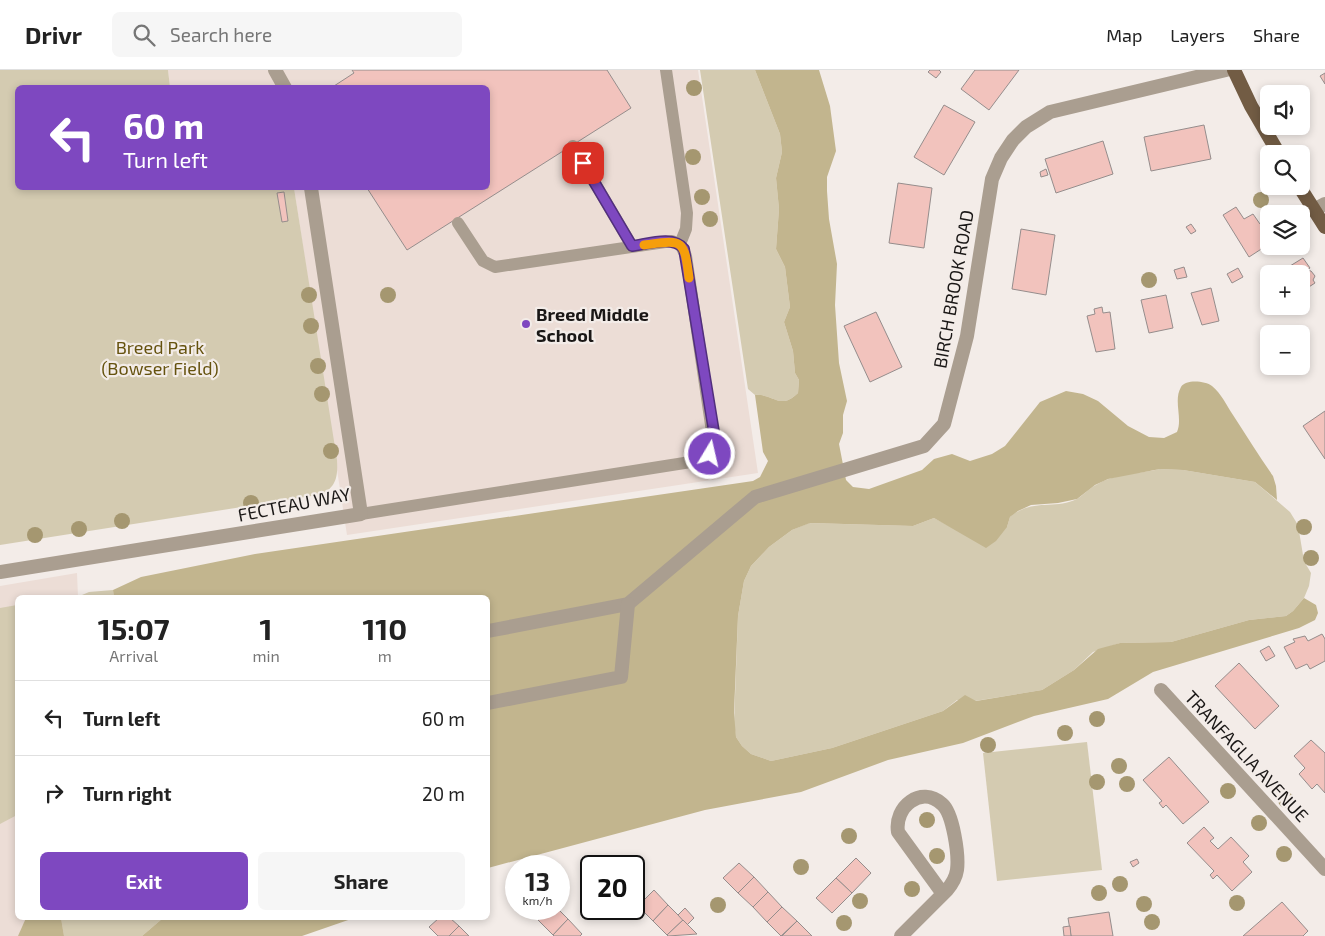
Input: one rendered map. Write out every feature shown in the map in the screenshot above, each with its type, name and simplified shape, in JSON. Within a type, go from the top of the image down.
[{"type":"main road","points":[[1234,70],[1251,106],[1274,145]]},
{"type":"main road","points":[[1309,195],[1320,207],[1325,227]]},
{"type":"street","points":[[275,70],[283,85]]},
{"type":"street","name":"BIRCH BROOK ROAD","points":[[628,604],[755,497],[924,446],[944,424],[967,336],[992,180],[1006,149],[1026,127],[1042,116],[1063,108],[1226,70]]},
{"type":"street","name":"FECTEAU WAY","points":[[0,572],[361,514],[311,190]]},
{"type":"street","points":[[490,631],[628,604],[621,677],[490,703]]},
{"type":"street","name":"TRANFAGLIA AVENUE","points":[[1161,690],[1325,869]]},
{"type":"street","points":[[902,936],[944,894],[953,882],[957,870],[950,817],[945,807],[937,800],[920,797],[909,802],[902,810],[898,820],[898,832],[944,894]]},
{"type":"lane","points":[[666,70],[687,213],[686,229],[680,244]]},
{"type":"lane","points":[[573,146],[632,246]]},
{"type":"lane","points":[[361,514],[697,461],[707,457],[713,448],[715,438],[686,256],[680,244],[672,241],[495,267],[483,261],[458,223]]},
{"type":"shaded area","name":"Breed Middle School","points":[[168,70],[698,70],[758,473],[347,535],[294,190],[490,190],[490,85],[170,85]]},
{"type":"shaded area","points":[[755,70],[819,70],[830,106],[836,151],[827,177],[827,191],[829,219],[837,264],[835,305],[839,363],[847,401],[843,415],[843,433],[839,444],[846,480],[853,487],[869,489],[922,470],[934,459],[952,454],[970,461],[992,454],[1005,446],[1040,402],[1066,391],[1083,394],[1098,401],[1128,426],[1149,437],[1164,438],[1177,432],[1179,427],[1178,398],[1181,387],[1183,384],[1196,382],[1212,386],[1221,396],[1273,476],[1277,500],[1255,482],[1183,470],[1160,469],[1108,479],[1095,485],[1077,499],[1058,503],[1031,505],[1010,517],[1007,527],[996,541],[986,548],[934,518],[913,526],[810,523],[792,530],[769,547],[751,566],[744,581],[738,616],[734,713],[736,737],[751,754],[771,761],[832,748],[943,711],[965,695],[976,701],[1042,690],[1074,670],[1098,649],[1120,643],[1171,642],[1249,620],[1286,616],[1304,598],[1316,605],[1318,613],[1315,620],[1299,628],[1153,672],[1108,699],[1034,716],[963,743],[888,760],[801,792],[705,810],[537,855],[505,855],[505,863],[490,867],[490,595],[114,595],[113,590],[141,577],[255,554],[753,481],[760,477],[768,461],[763,452],[755,395],[786,401],[798,393],[799,380],[795,373],[793,351],[784,322],[790,307],[785,267],[776,249],[779,209],[776,178],[782,152],[780,134]]},
{"type":"shaded area","points":[[77,573],[78,595],[15,595],[15,920],[80,920],[80,936],[0,936],[0,586]]},
{"type":"shaded area","points":[[25,920],[61,920],[64,936],[18,936]]},
{"type":"shaded area","points":[[161,920],[348,920],[302,936],[142,936]]},
{"type":"green space","name":"Breed Park (Bowser Field)","points":[[0,70],[168,70],[170,85],[15,85],[15,190],[294,190],[337,460],[335,482],[329,489],[318,495],[0,545]]},
{"type":"green space","points":[[700,70],[755,70],[780,134],[782,152],[776,178],[779,209],[776,249],[785,267],[790,307],[784,322],[793,351],[795,373],[799,380],[798,393],[786,401],[755,395],[748,389]]},
{"type":"green space","points":[[1160,469],[1183,470],[1255,482],[1290,512],[1298,525],[1304,561],[1311,573],[1309,586],[1304,598],[1293,611],[1286,616],[1249,620],[1171,642],[1120,643],[1093,652],[1074,670],[1042,690],[975,701],[957,700],[943,711],[832,748],[771,761],[751,754],[736,737],[734,723],[738,616],[744,581],[751,566],[769,547],[792,530],[809,523],[913,526],[934,518],[951,527],[1007,527],[1010,517],[1018,511],[1035,506],[1068,502],[1077,499],[1093,486],[1111,478]]},
{"type":"green space","points":[[113,590],[114,595],[82,595],[89,592]]},
{"type":"green space","points":[[15,605],[15,816],[0,824],[0,608]]},
{"type":"green space","points":[[1087,742],[1102,870],[997,881],[983,753]]},
{"type":"green space","points":[[61,920],[161,920],[142,936],[64,936]]},
{"type":"building","points":[[352,70],[607,70],[631,108],[407,250],[368,190],[490,190],[490,85],[336,85],[354,73]]},
{"type":"building","points":[[930,70],[939,70],[941,72],[936,78],[928,72]]},
{"type":"building","points":[[975,70],[1019,70],[989,110],[961,89]]},
{"type":"building","points":[[1325,73],[1325,84],[1320,76]]},
{"type":"building","points":[[944,105],[975,122],[944,175],[914,157]]},
{"type":"building","points":[[1204,125],[1211,159],[1151,171],[1144,137]]},
{"type":"building","points":[[1103,141],[1113,174],[1056,193],[1045,159]]},
{"type":"building","points":[[1046,169],[1048,175],[1041,177],[1040,172]]},
{"type":"building","points":[[898,183],[932,188],[924,248],[889,243]]},
{"type":"building","points":[[284,192],[288,221],[282,222],[277,193]]},
{"type":"building","points":[[1236,207],[1244,219],[1253,214],[1260,224],[1260,250],[1249,257],[1223,215]]},
{"type":"building","points":[[1191,224],[1196,231],[1191,234],[1186,227]]},
{"type":"building","points":[[1021,229],[1055,235],[1046,295],[1012,289]]},
{"type":"building","points":[[1303,258],[1308,265],[1292,265]]},
{"type":"building","points":[[1184,267],[1187,277],[1177,279],[1174,270]]},
{"type":"building","points":[[1238,268],[1243,277],[1232,283],[1227,274]]},
{"type":"building","points":[[1310,271],[1315,276],[1313,280],[1315,283],[1310,286]]},
{"type":"building","points":[[1211,288],[1219,321],[1202,325],[1191,293]]},
{"type":"building","points":[[1166,295],[1173,328],[1149,333],[1141,300]]},
{"type":"building","points":[[1102,307],[1103,313],[1110,312],[1115,349],[1096,352],[1087,316],[1095,314],[1094,309]]},
{"type":"building","points":[[876,312],[902,367],[870,382],[844,326]]},
{"type":"building","points":[[1325,411],[1325,459],[1303,426]]},
{"type":"building","points":[[1322,634],[1325,639],[1325,661],[1310,669],[1307,664],[1296,669],[1284,647],[1295,642],[1293,639],[1305,636],[1308,641]]},
{"type":"building","points":[[1269,646],[1275,656],[1266,661],[1260,651]]},
{"type":"building","points":[[1239,663],[1279,706],[1255,729],[1215,686]]},
{"type":"building","points":[[1311,740],[1325,753],[1325,793],[1317,784],[1312,789],[1299,774],[1305,768],[1294,756]]},
{"type":"building","points":[[1169,757],[1209,802],[1183,824],[1166,805],[1163,808],[1159,803],[1162,801],[1143,780]]},
{"type":"building","points":[[1204,827],[1214,838],[1210,841],[1218,849],[1231,837],[1249,856],[1243,862],[1252,872],[1232,891],[1217,875],[1213,879],[1210,875],[1214,871],[1187,843]]},
{"type":"building","points":[[856,858],[871,873],[852,893],[836,878]]},
{"type":"building","points":[[1137,859],[1139,863],[1133,867],[1130,862]]},
{"type":"building","points":[[739,863],[754,877],[738,893],[723,878]]},
{"type":"building","points":[[754,877],[768,892],[753,907],[738,893]]},
{"type":"building","points":[[836,878],[852,893],[832,913],[816,898]]},
{"type":"building","points":[[654,890],[668,905],[653,921],[645,913],[645,899]]},
{"type":"building","points":[[768,892],[782,907],[767,922],[753,907]]},
{"type":"building","points":[[1282,902],[1308,931],[1303,936],[1243,936]]},
{"type":"building","points":[[668,905],[683,920],[667,935],[653,921]]},
{"type":"building","points":[[782,907],[797,921],[781,936],[767,922]]},
{"type":"building","points":[[685,908],[694,918],[687,925],[678,915]]},
{"type":"building","points":[[1109,912],[1113,936],[1071,936],[1068,918]]},
{"type":"building","points":[[437,920],[452,920],[459,926],[449,936],[438,936],[429,927]]},
{"type":"building","points":[[538,920],[567,920],[553,935]]},
{"type":"building","points":[[567,920],[582,934],[580,936],[553,935]]},
{"type":"building","points":[[683,920],[697,934],[667,935]]},
{"type":"building","points":[[797,921],[812,936],[782,936]]},
{"type":"building","points":[[459,926],[469,936],[449,936]]},
{"type":"building","points":[[1070,926],[1071,936],[1064,936],[1063,927]]},
{"type":"slow traffic","points":[[644,245],[672,241],[680,244],[685,252],[689,278]]},
{"type":"place","name":"Breed Middle School","points":[[526,324]]},
{"type":"route","points":[[583,163],[632,246],[672,241],[680,244],[684,249],[715,438],[710,454]]}]
